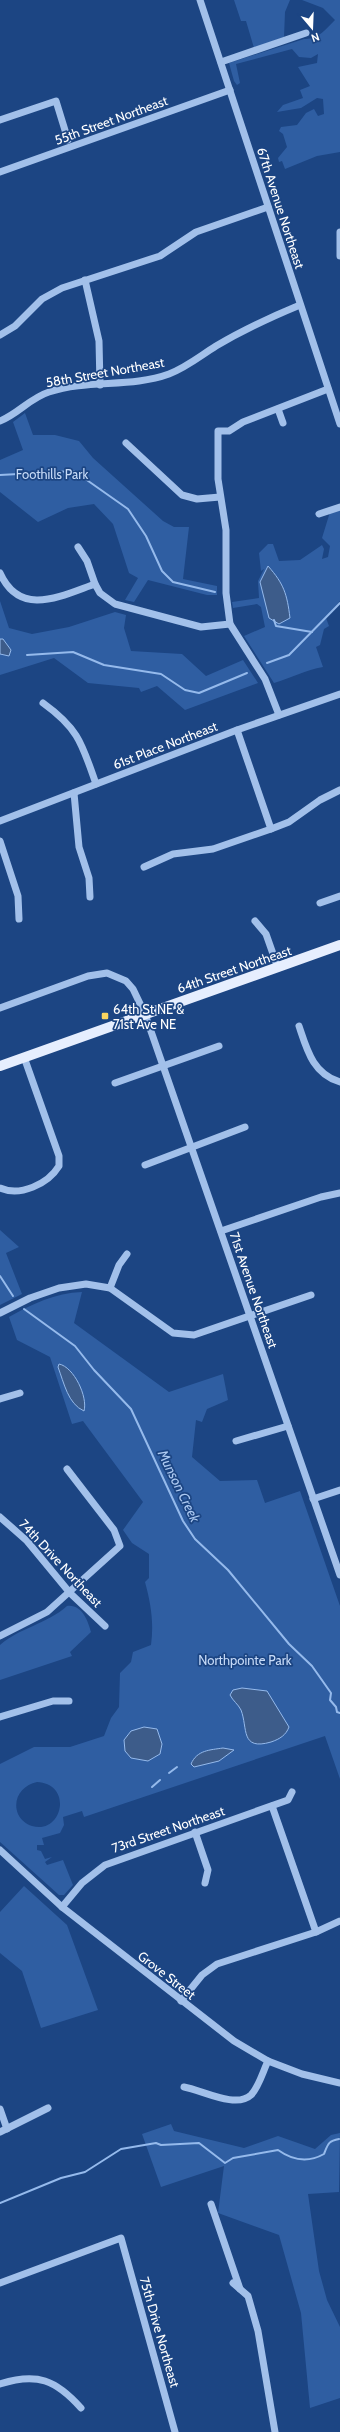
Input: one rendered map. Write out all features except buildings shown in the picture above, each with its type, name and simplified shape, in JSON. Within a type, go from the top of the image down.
[{"type":"main road","name":"64th Street Northeast","points":[[0,1066],[340,945]]},
{"type":"street","name":"67th Avenue Northeast","points":[[200,0],[340,424]]},
{"type":"street","points":[[221,62],[306,33]]},
{"type":"street","name":"55th Street Northeast","points":[[0,172],[230,90]]},
{"type":"street","points":[[0,120],[56,101],[68,140]]},
{"type":"street","points":[[0,335],[15,326],[42,299],[62,288],[85,280],[120,271],[160,256],[196,232],[268,207]]},
{"type":"street","points":[[340,232],[340,256]]},
{"type":"street","points":[[85,280],[99,341],[100,385]]},
{"type":"street","name":"58th Street Northeast","points":[[0,421],[34,399],[50,392],[148,380],[183,368],[238,333],[300,305]]},
{"type":"street","points":[[279,715],[265,679],[230,624],[226,593],[226,530],[220,497],[218,431],[229,431],[243,422],[328,389]]},
{"type":"street","points":[[278,409],[283,424]]},
{"type":"street","points":[[126,443],[182,495],[197,499],[220,497]]},
{"type":"street","points":[[319,514],[340,507]]},
{"type":"street","points":[[78,547],[87,561],[94,584],[108,600],[122,606],[201,627],[230,624]]},
{"type":"street","points":[[0,573],[7,586],[16,594],[36,601],[50,599],[94,584]]},
{"type":"street","name":"61st Place Northeast","points":[[0,821],[237,730],[340,694]]},
{"type":"street","points":[[43,703],[66,721],[76,734],[96,784]]},
{"type":"street","points":[[237,730],[271,829]]},
{"type":"street","points":[[144,867],[173,854],[213,849],[289,822],[340,790]]},
{"type":"street","points":[[74,793],[79,847],[89,878],[90,897]]},
{"type":"street","points":[[0,841],[18,896],[19,919]]},
{"type":"street","points":[[320,903],[340,896]]},
{"type":"street","points":[[255,921],[266,934],[278,968]]},
{"type":"street","name":"71st Avenue Northeast","points":[[0,1008],[88,976],[107,973],[126,981],[133,989],[145,1014],[340,1575]]},
{"type":"street","points":[[299,1026],[313,1063],[327,1076],[340,1082]]},
{"type":"street","points":[[115,1083],[218,1046]]},
{"type":"street","points":[[0,1188],[18,1191],[30,1188],[47,1180],[60,1166],[59,1156],[24,1057]]},
{"type":"street","points":[[145,1165],[245,1127]]},
{"type":"street","points":[[220,1232],[321,1197],[340,1193]]},
{"type":"street","points":[[110,1288],[119,1265],[127,1254]]},
{"type":"street","points":[[0,1313],[30,1298],[59,1288],[86,1284],[110,1288],[173,1333],[185,1335],[204,1332],[311,1295]]},
{"type":"street","points":[[0,1399],[20,1393]]},
{"type":"street","points":[[236,1441],[288,1426]]},
{"type":"street","points":[[1,1632],[47,1612],[70,1593],[120,1546],[114,1530],[67,1468]]},
{"type":"street","points":[[314,1499],[340,1490]]},
{"type":"street","name":"74th Drive Northeast","points":[[0,1517],[27,1541],[70,1593],[105,1626]]},
{"type":"street","points":[[0,1717],[53,1701],[69,1701]]},
{"type":"street","name":"73rd Street Northeast","points":[[62,1907],[82,1883],[105,1865],[288,1800],[292,1792]]},
{"type":"street","points":[[272,1806],[316,1932]]},
{"type":"street","points":[[195,1832],[208,1870],[206,1883]]},
{"type":"street","name":"Grove Street","points":[[0,1850],[62,1907],[234,2041],[268,2061],[302,2074],[340,2083]]},
{"type":"street","points":[[181,2001],[202,1975],[217,1964],[316,1932],[340,1921]]},
{"type":"street","points":[[184,2087],[201,2090],[225,2100],[246,2098],[252,2094],[268,2061]]},
{"type":"street","points":[[0,2132],[48,2108]]},
{"type":"street","points":[[0,2110],[7,2129]]},
{"type":"street","points":[[211,2204],[240,2289]]},
{"type":"street","name":"75th Drive Northeast","points":[[0,2283],[121,2238],[175,2432]]},
{"type":"street","points":[[233,2283],[248,2296],[258,2331],[274,2432]]},
{"type":"street","points":[[0,2384],[32,2377],[55,2383],[81,2408]]},
{"type":"green space","points":[[234,0],[290,0],[285,12],[284,37],[254,48],[246,21],[241,21]]},
{"type":"green space","points":[[302,0],[340,0],[340,152],[317,156],[285,169],[282,161],[279,162],[278,158],[287,147],[283,134],[279,131],[281,127],[297,125],[306,113],[314,109],[318,116],[324,114],[323,99],[317,98],[301,108],[277,112],[283,105],[303,98],[300,90],[310,86],[298,67],[317,63],[318,54],[311,58],[299,57],[292,49],[236,64],[240,83],[237,85],[234,81],[229,63],[318,36],[335,20],[323,8]]},
{"type":"green space","name":"Foothills Park","points":[[25,413],[33,435],[55,435],[79,441],[93,458],[163,521],[174,527],[189,527],[183,579],[217,586],[217,595],[207,595],[148,580],[134,602],[125,600],[138,578],[129,573],[113,524],[94,504],[68,508],[38,522],[0,492],[0,460],[23,450],[13,422]]},
{"type":"green space","points":[[340,507],[340,601],[326,618],[329,626],[324,629],[320,645],[316,647],[323,667],[274,683],[244,636],[265,627],[261,607],[257,604],[233,608],[232,602],[259,598],[258,581],[264,569],[261,571],[259,553],[268,544],[273,544],[279,561],[300,560],[322,545],[324,549],[322,559],[328,557],[330,546],[322,538],[330,512]]},
{"type":"green space","points":[[0,601],[9,628],[32,634],[69,627],[115,612],[126,615],[124,628],[131,651],[182,654],[206,676],[243,660],[258,683],[185,710],[157,686],[141,692],[139,688],[88,683],[54,658],[0,675]]},
{"type":"green space","points":[[0,1230],[19,1247],[6,1253],[22,1294],[0,1305]]},
{"type":"green space","name":"Northpointe Park","points":[[82,1292],[74,1323],[169,1392],[223,1374],[228,1400],[207,1409],[202,1422],[196,1420],[192,1457],[220,1481],[257,1480],[265,1503],[300,1491],[340,1606],[340,1779],[325,1736],[84,1817],[82,1811],[63,1817],[64,1825],[60,1833],[42,1838],[44,1845],[37,1845],[37,1850],[41,1851],[45,1859],[52,1857],[45,1862],[47,1865],[63,1860],[73,1885],[64,1895],[59,1895],[0,1842],[0,1764],[34,1747],[70,1747],[104,1736],[111,1718],[119,1707],[120,1673],[131,1662],[133,1652],[151,1645],[152,1629],[150,1606],[145,1582],[149,1578],[149,1554],[132,1543],[123,1530],[143,1502],[83,1421],[72,1424],[50,1357],[17,1340],[9,1317],[44,1300],[62,1294]],"holes":[[[37,1782],[49,1785],[56,1791],[60,1799],[60,1808],[57,1817],[51,1823],[42,1827],[32,1826],[24,1822],[18,1814],[16,1808],[17,1798],[23,1789]]]},
{"type":"green space","points":[[67,1606],[77,1608],[84,1614],[91,1632],[70,1652],[72,1656],[0,1680],[0,1645],[16,1634],[51,1617]]},
{"type":"green space","points":[[24,1886],[67,1925],[98,2010],[41,2028],[22,1971],[0,1953],[0,1912]]},
{"type":"green space","points":[[171,2124],[174,2131],[244,2148],[278,2136],[315,2149],[331,2135],[340,2133],[339,2192],[308,2194],[319,2271],[327,2300],[340,2327],[340,2398],[310,2408],[301,2313],[279,2235],[218,2213],[224,2166],[161,2187],[142,2134]]},
{"type":"shaded area","points":[[268,566],[278,578],[288,602],[290,618],[279,624],[269,618],[260,582]]},
{"type":"shaded area","points":[[0,639],[3,639],[11,650],[9,656],[0,654]]},
{"type":"shaded area","points":[[59,1364],[65,1366],[75,1376],[79,1383],[84,1398],[84,1411],[79,1408],[70,1398],[58,1367]]},
{"type":"shaded area","points":[[242,1688],[267,1691],[289,1727],[277,1740],[261,1744],[250,1741],[245,1730],[241,1710],[230,1695],[233,1690]]},
{"type":"shaded area","points":[[144,1727],[157,1729],[162,1744],[160,1754],[148,1761],[131,1758],[125,1751],[124,1740],[131,1731]]},
{"type":"shaded area","points":[[223,1748],[234,1750],[219,1761],[194,1767],[191,1764],[200,1753]]},
{"type":"waterway","points":[[0,475],[74,471],[128,509],[146,536],[162,571],[173,582],[215,592]]},
{"type":"waterway","points":[[267,663],[289,655],[340,603]]},
{"type":"waterway","points":[[274,620],[276,626],[312,632]]},
{"type":"waterway","points":[[27,655],[73,652],[104,665],[161,674],[185,690],[199,693],[247,673]]},
{"type":"waterway","name":"Munson Creek","points":[[0,1276],[13,1296]]},
{"type":"waterway","name":"Munson Creek","points":[[24,1309],[75,1346],[94,1370],[131,1409],[183,1521],[195,1539],[228,1570],[289,1644],[312,1666],[331,1693],[330,1700],[336,1707],[337,1712],[340,1713]]},
{"type":"waterway","points":[[169,1773],[177,1767]]},
{"type":"waterway","points":[[152,1787],[160,1780]]},
{"type":"waterway","points":[[0,2203],[61,2178],[85,2172],[121,2149],[156,2143],[161,2145],[199,2143],[225,2163],[233,2158],[278,2150],[294,2158],[312,2159],[324,2154],[329,2144],[339,2139]]},
{"type":"place","name":"64th St NE & 71st Ave NE","points":[[105,1016]]}]
